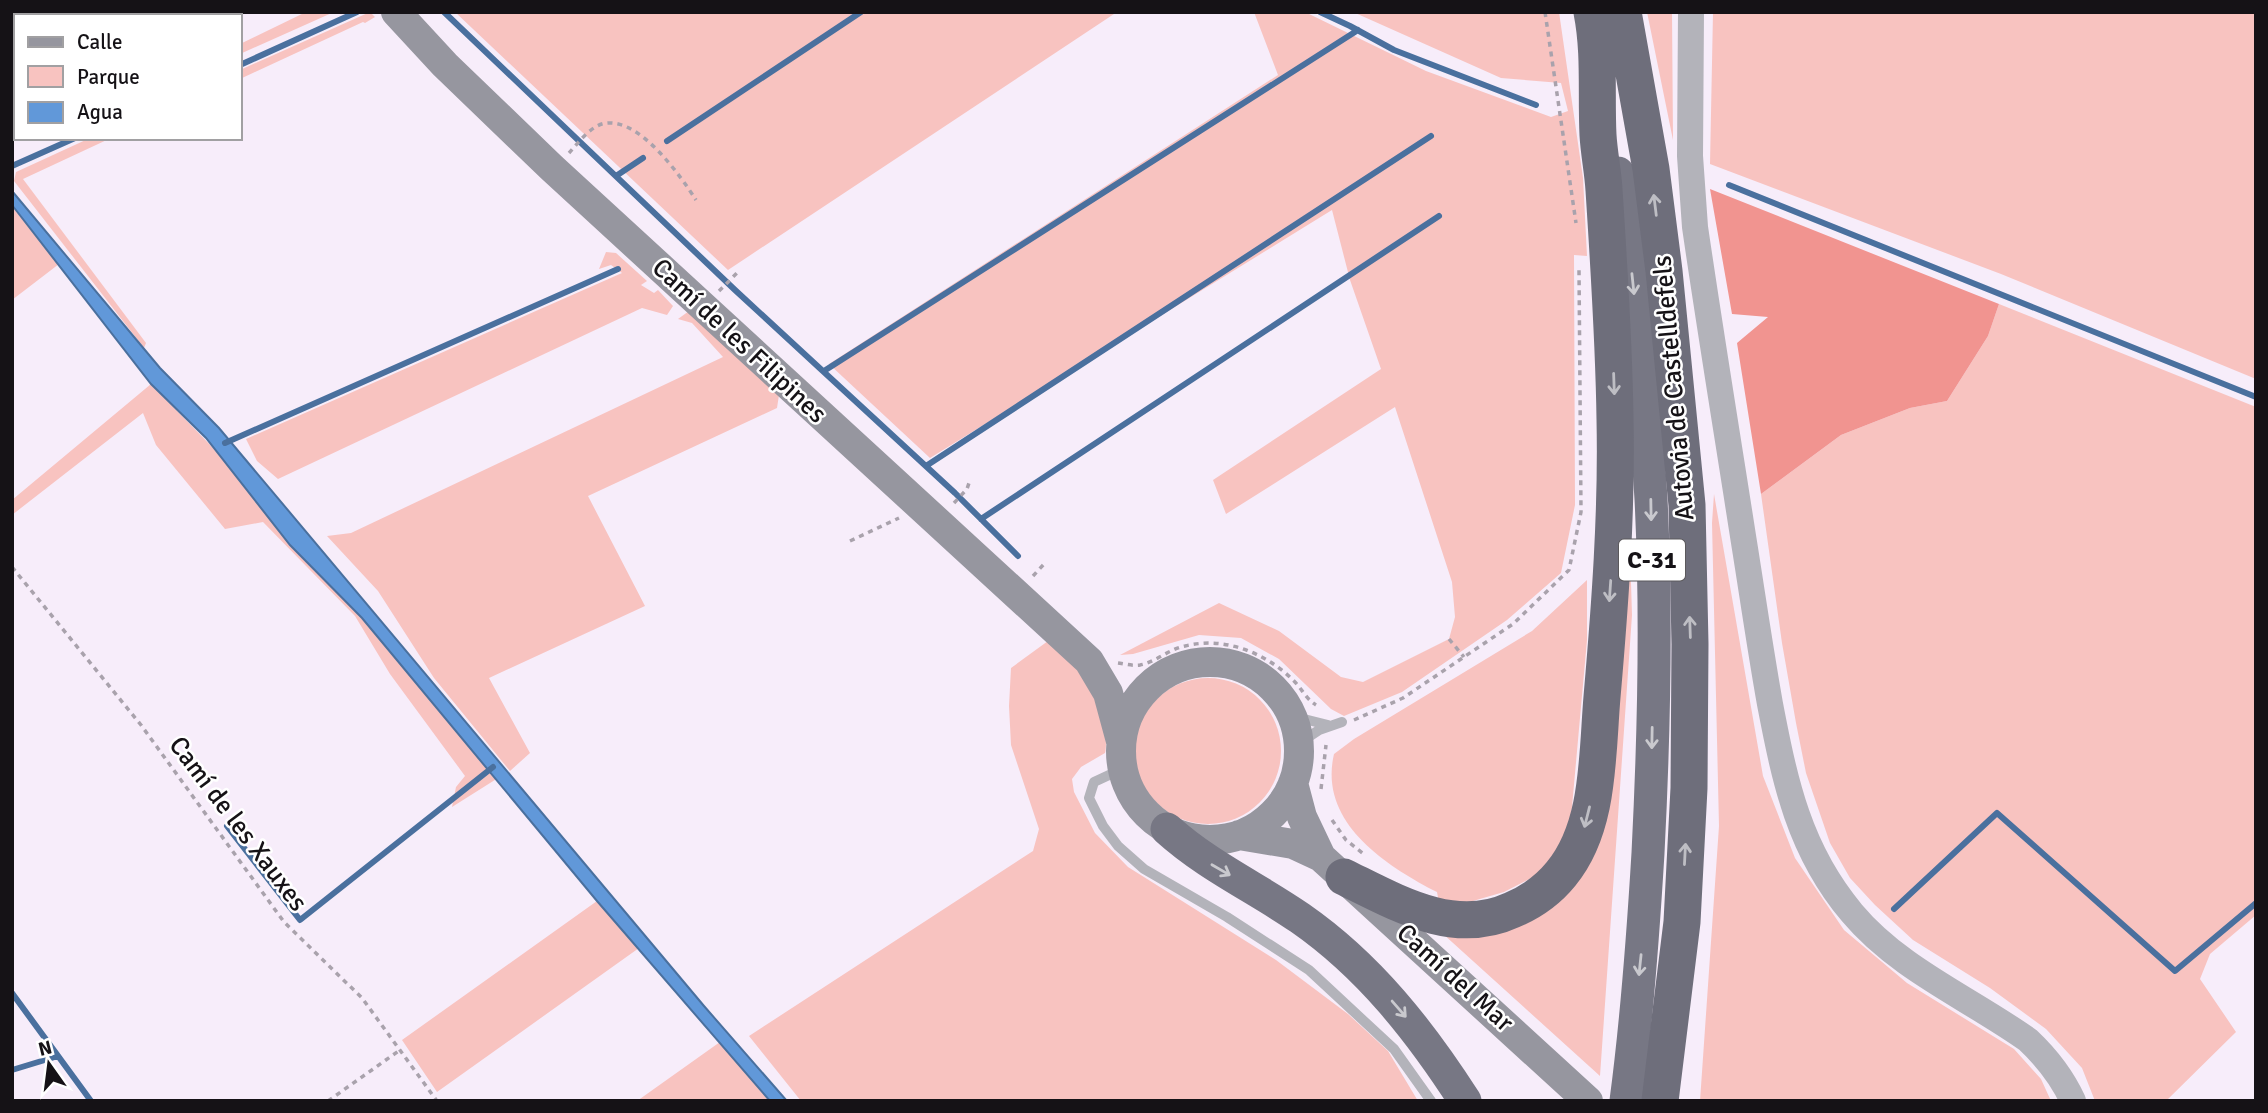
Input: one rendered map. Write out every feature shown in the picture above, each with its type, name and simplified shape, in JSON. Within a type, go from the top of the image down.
[{"type":"highway","points":[[1344,864],[1423,913],[1446,919],[1481,920],[1512,911],[1541,894],[1561,874],[1583,834],[1594,785],[1616,499],[1611,314],[1604,186],[1598,137],[1603,16]]},
{"type":"highway","name":"Autovia de Castelldefels","points":[[1603,16],[1642,378],[1651,502],[1651,789],[1644,923],[1626,1101]]},
{"type":"highway","name":"Autovia de Castelldefels","points":[[1603,16],[1651,169],[1676,382],[1687,505],[1689,788],[1682,922],[1660,1101]]},
{"type":"highway","points":[[1167,829],[1199,857],[1275,901],[1337,947],[1400,1009],[1434,1053],[1465,1101]]},
{"type":"main road","name":"Camí de les Filipines","points":[[396,12],[445,65],[552,168],[914,502],[1099,662]]},
{"type":"main road","points":[[1099,662],[1110,671],[1126,675],[1164,674]]},
{"type":"main road","points":[[1099,662],[1128,786],[1142,808],[1167,829],[1202,840],[1240,835],[1267,821],[1286,799],[1307,787],[1297,772],[1295,730],[1284,702],[1269,685],[1250,671],[1233,665],[1202,662],[1175,668],[1150,684],[1136,699],[1121,755]]},
{"type":"main road","name":"Camí del Mar","points":[[1307,787],[1302,817],[1344,864],[1579,1092]]},
{"type":"main road","name":"Camí del Mar","points":[[1240,835],[1293,844],[1344,864]]},
{"type":"street","points":[[1691,12],[1690,156],[1694,216],[1767,689],[1782,766],[1800,828],[1831,886],[1871,933],[1909,964],[2028,1040],[2055,1070],[2073,1101]]},
{"type":"lane","points":[[1295,730],[1310,734],[1336,724]]},
{"type":"lane","points":[[1295,730],[1336,724]]},
{"type":"lane","points":[[1121,755],[1094,782],[1089,798],[1103,827],[1118,846],[1143,869],[1227,917],[1309,970],[1394,1049],[1431,1101]]},
{"type":"path","points":[[1545,12],[1577,224]]},
{"type":"path","points":[[574,148],[586,134],[605,123],[622,124],[641,134],[682,178],[696,200]]},
{"type":"path","points":[[1336,724],[1368,715],[1403,698],[1513,624],[1569,570],[1581,512],[1579,263]]},
{"type":"path","points":[[726,285],[739,271]]},
{"type":"path","points":[[954,503],[965,492],[970,480]]},
{"type":"path","points":[[850,541],[892,522],[914,502]]},
{"type":"path","name":"Camí de les Xauxes","points":[[12,567],[141,725],[284,922],[362,998],[437,1101]]},
{"type":"path","points":[[1449,639],[1464,657]]},
{"type":"path","points":[[1099,662],[1139,665],[1184,646],[1210,644],[1235,646],[1261,655],[1294,681],[1310,701],[1328,714],[1336,724],[1334,737],[1325,746],[1307,787]]},
{"type":"path","points":[[1326,812],[1346,841],[1344,864]]},
{"type":"path","points":[[328,1101],[400,1050]]},
{"type":"green space","points":[[306,12],[334,12],[242,53],[242,43]]},
{"type":"green space","points":[[370,12],[375,17],[242,78],[242,69]]},
{"type":"green space","points":[[455,12],[1117,12],[728,270]]},
{"type":"green space","points":[[1254,12],[1305,12],[1426,71],[1551,117],[1568,111],[1561,83],[1501,78],[1353,12],[1559,12],[1583,178],[1587,256],[1574,255],[1575,505],[1561,573],[1507,620],[1402,692],[1344,716],[1331,709],[1279,659],[1241,638],[1199,635],[1133,654],[1120,655],[1219,603],[1279,631],[1341,677],[1363,682],[1449,639],[1455,617],[1452,582],[1395,407],[1226,514],[1213,480],[1381,369],[1350,280],[1332,210],[930,458],[829,364],[1278,75]]},
{"type":"green space","points":[[1647,12],[1672,12],[1673,140]]},
{"type":"green space","points":[[1713,12],[2256,12],[2256,379],[2001,274],[1710,164]]},
{"type":"green space","points":[[86,140],[107,140],[23,179],[146,343],[144,348],[14,181],[16,172]]},
{"type":"green space","points":[[12,205],[59,264],[12,300]]},
{"type":"green space","points":[[606,252],[616,253],[647,281],[641,285],[654,293],[658,290],[673,306],[667,315],[642,308],[278,479],[257,461],[246,439],[622,273],[611,265],[599,269]]},
{"type":"green space","points":[[1999,304],[2256,407],[2256,915],[2210,954],[2200,979],[2236,1032],[2166,1101],[2095,1101],[2082,1068],[2046,1029],[1990,988],[1913,940],[1850,878],[1830,843],[1806,773],[1782,643],[1761,494],[1841,435],[1910,408],[1947,401],[1988,336]]},
{"type":"green space","points":[[689,311],[779,395],[777,408],[588,496],[645,606],[489,678],[530,753],[510,771],[434,678],[378,591],[327,536],[351,533],[723,357],[692,323],[678,319]]},
{"type":"green space","points":[[151,384],[285,522],[498,778],[452,807],[456,787],[465,776],[390,674],[355,616],[263,522],[225,529],[156,445],[143,413],[12,515],[12,500]]},
{"type":"green space","points":[[1626,418],[1632,615],[1600,1076],[1442,933],[1568,885]]},
{"type":"green space","points":[[1714,494],[1763,776],[1795,858],[1844,930],[1907,983],[2014,1049],[2041,1079],[2051,1101],[1700,1101],[1719,826],[1712,523]]},
{"type":"green space","points":[[1587,580],[1587,640],[1570,829],[1541,873],[1504,892],[1466,903],[1439,903],[1437,892],[1377,854],[1346,820],[1336,800],[1332,778],[1334,754],[1354,739],[1532,631]]},
{"type":"green space","points":[[1048,641],[1089,678],[1101,708],[1106,737],[1105,753],[1081,767],[1072,779],[1074,792],[1095,833],[1128,867],[1276,960],[1348,1014],[1388,1051],[1418,1101],[801,1101],[749,1036],[1033,851],[1039,829],[1011,745],[1011,668]]},
{"type":"green space","points":[[1208,678],[1236,684],[1259,700],[1275,723],[1281,751],[1275,779],[1259,802],[1236,818],[1208,824],[1180,818],[1157,802],[1141,779],[1135,751],[1141,723],[1157,700],[1180,684]]},
{"type":"green space","points":[[597,901],[639,948],[437,1092],[402,1040]]},
{"type":"green space","points":[[720,1042],[771,1101],[637,1101]]},
{"type":"shaded area","points":[[1710,189],[1999,304],[1988,336],[1947,401],[1910,408],[1841,435],[1761,494],[1737,343],[1768,317],[1732,314]]},
{"type":"water","points":[[12,191],[160,368],[219,428],[704,1006],[787,1101],[770,1101],[597,901],[362,618],[290,545],[206,438],[151,384],[12,205]]},
{"type":"waterway","points":[[144,14],[147,12]]},
{"type":"waterway","points":[[242,64],[357,12]]},
{"type":"waterway","points":[[444,12],[735,290],[955,493],[1018,556]]},
{"type":"waterway","points":[[667,141],[861,12]]},
{"type":"waterway","points":[[1320,12],[1394,50],[1536,105]]},
{"type":"waterway","points":[[824,371],[1358,30]]},
{"type":"waterway","points":[[926,466],[1431,136]]},
{"type":"waterway","points":[[12,166],[70,140]]},
{"type":"waterway","points":[[616,176],[643,158]]},
{"type":"waterway","points":[[1729,185],[2256,397]]},
{"type":"waterway","points":[[981,519],[1439,216]]},
{"type":"waterway","points":[[225,443],[618,269]]},
{"type":"waterway","points":[[227,826],[300,920],[493,767]]},
{"type":"waterway","points":[[1894,909],[1997,813],[2175,971],[2256,903]]},
{"type":"waterway","points":[[12,993],[91,1101]]},
{"type":"waterway","points":[[12,1070],[58,1056]]}]
